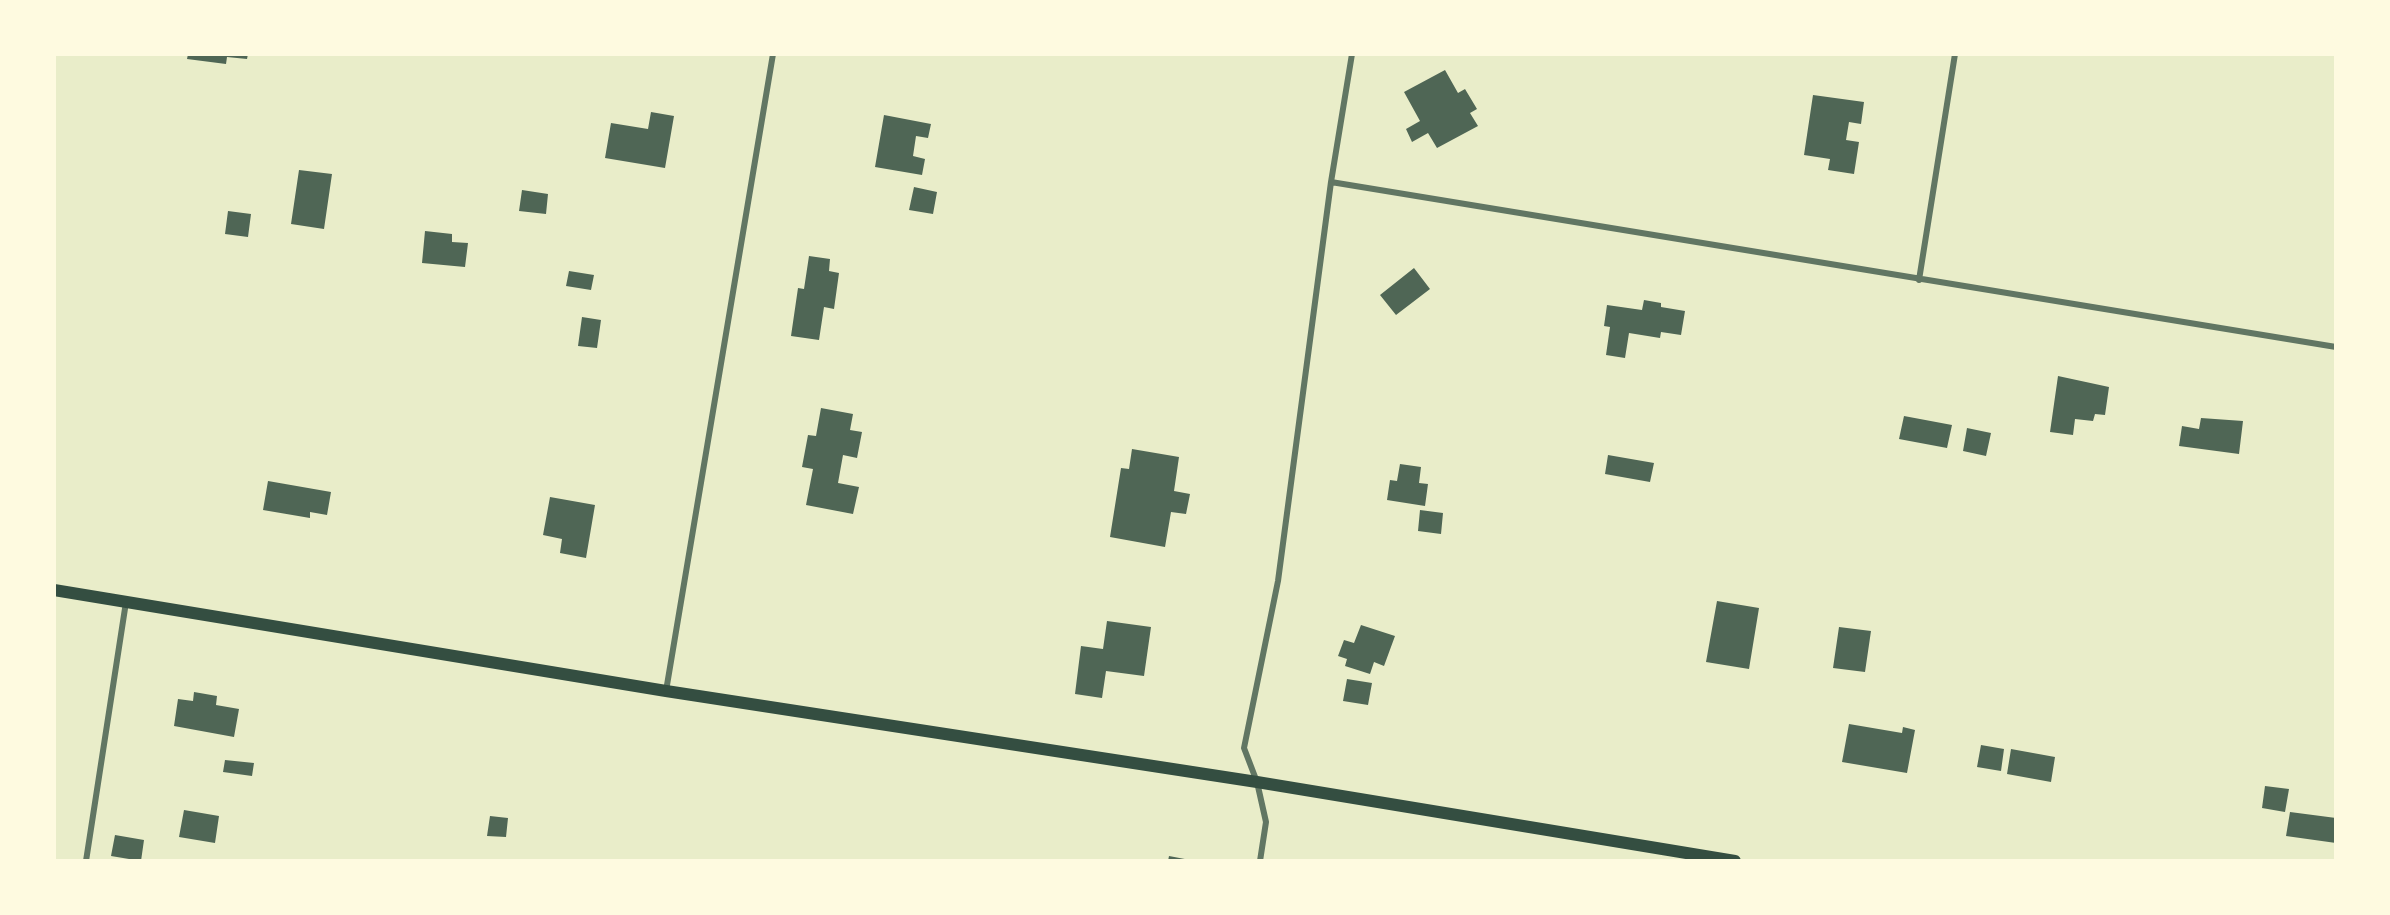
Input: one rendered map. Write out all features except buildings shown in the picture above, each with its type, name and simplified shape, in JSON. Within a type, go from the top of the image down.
[{"type":"main road","points":[[54,590],[666,691],[1257,782],[1735,861]]},
{"type":"street","points":[[666,691],[773,54]]},
{"type":"street","points":[[1260,861],[1266,822],[1257,782],[1244,748],[1278,581],[1330,182],[1352,54]]},
{"type":"street","points":[[1918,280],[1955,54]]},
{"type":"street","points":[[1330,182],[2336,347]]},
{"type":"street","points":[[86,861],[126,601]]}]
